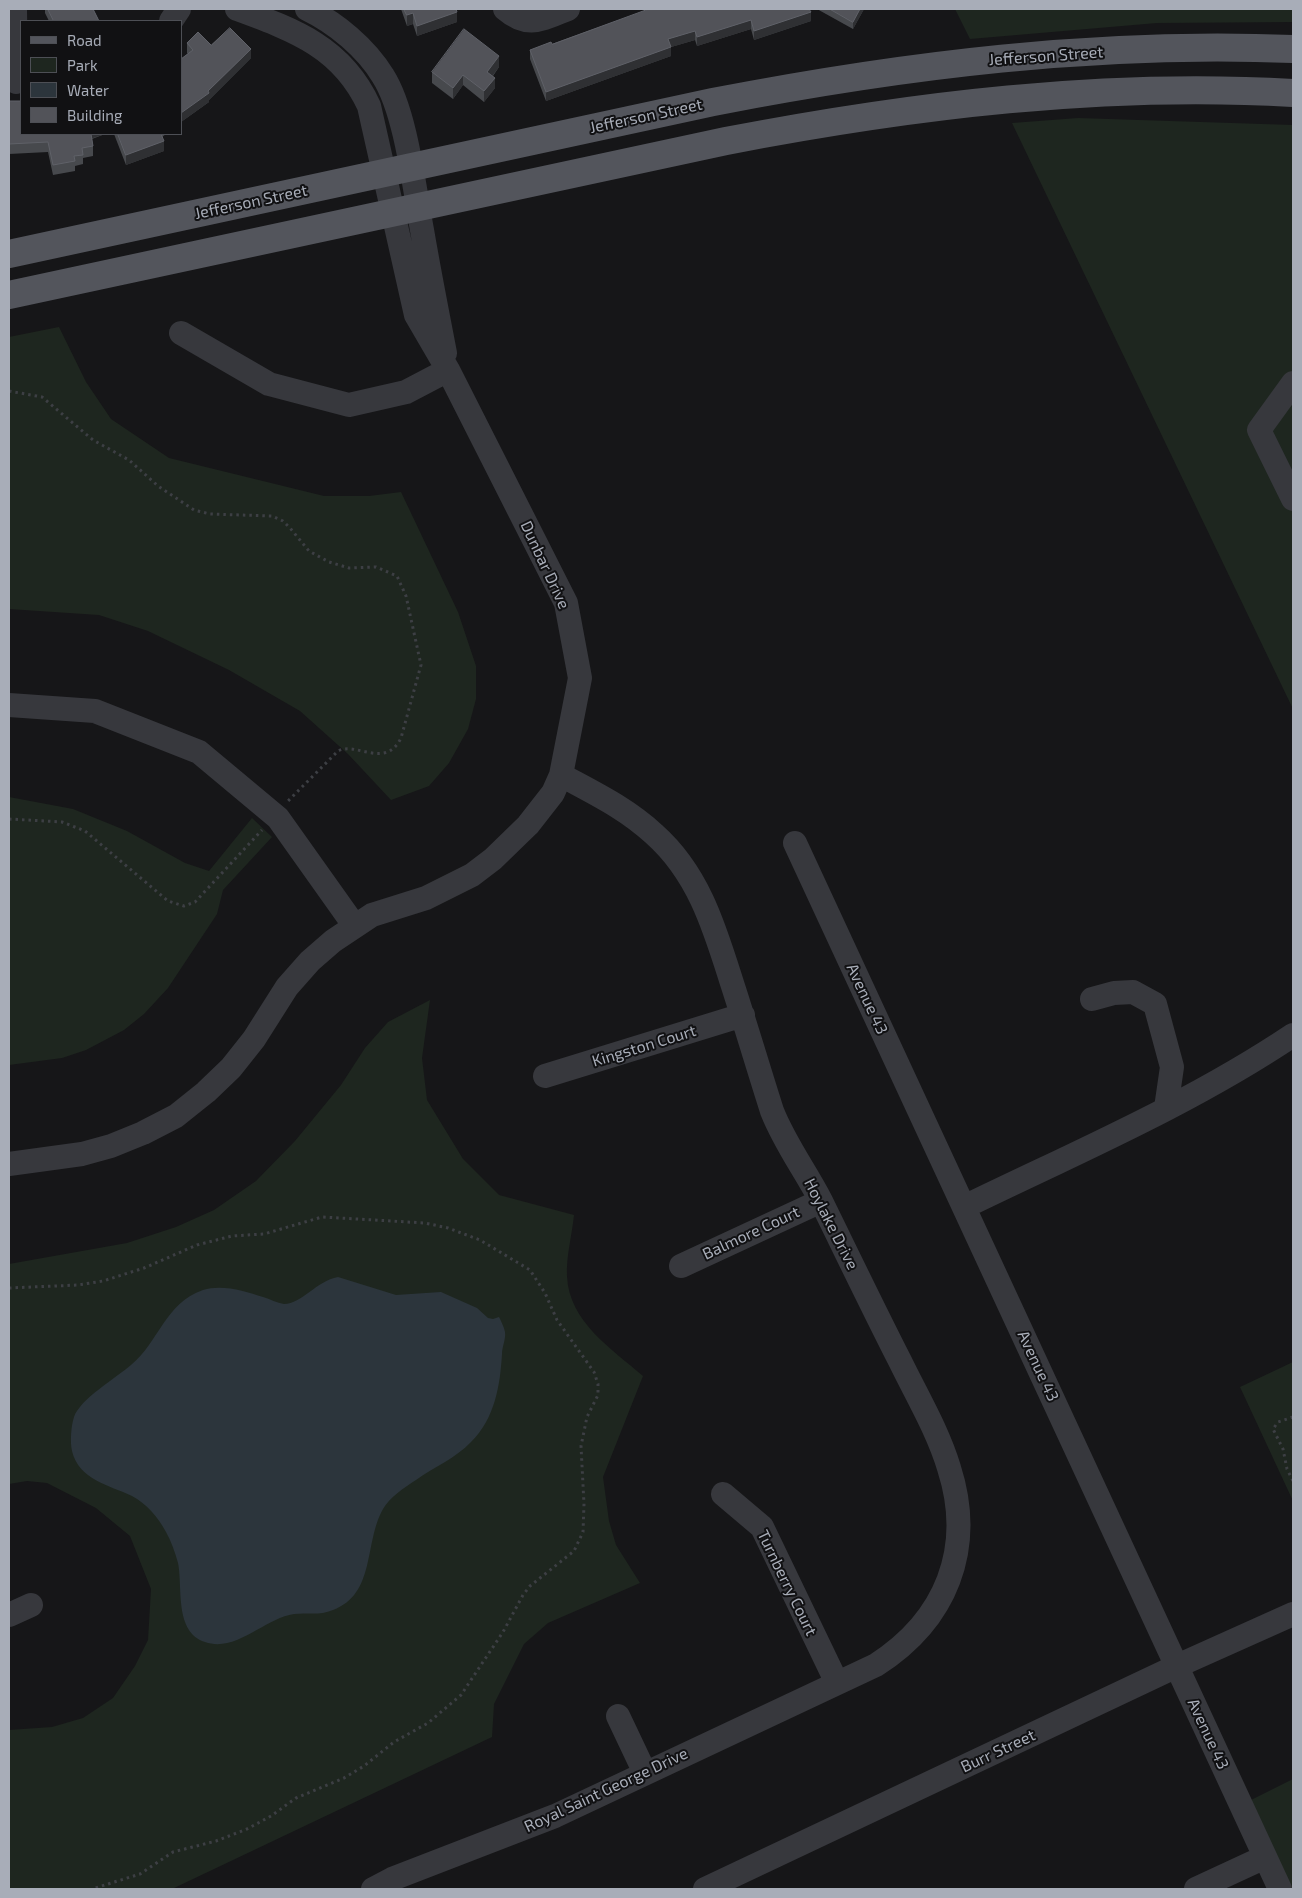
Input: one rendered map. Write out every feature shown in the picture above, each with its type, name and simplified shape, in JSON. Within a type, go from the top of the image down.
[{"type":"main road","name":"Jefferson Street","points":[[9,296],[402,190],[713,102],[822,81],[933,66],[1044,55],[1156,48],[1293,49]]},
{"type":"main road","name":"Jefferson Street","points":[[9,254],[726,140],[837,120],[949,104],[1060,95],[1174,92],[1293,93]]},
{"type":"street","points":[[15,9],[15,83]]},
{"type":"street","points":[[172,20],[179,9]]},
{"type":"street","points":[[237,9],[285,26],[313,40],[340,64],[362,89],[402,190]]},
{"type":"street","points":[[307,9],[327,19],[359,47],[383,75],[394,97],[402,190]]},
{"type":"street","points":[[511,14],[536,21],[568,9]]},
{"type":"street","name":"Dunbar Drive","points":[[9,1164],[82,1154],[111,1146],[143,1134],[176,1116],[232,1068],[254,1039],[287,987],[310,961],[354,925],[372,915],[426,898],[472,875],[493,859],[528,825],[553,793],[561,775],[580,678],[566,604],[448,370],[416,315],[402,190]]},
{"type":"street","points":[[181,333],[269,384],[349,405],[406,392],[448,370]]},
{"type":"street","points":[[1293,383],[1259,430],[1293,500]]},
{"type":"street","points":[[9,705],[95,711],[199,752],[275,815],[354,925]]},
{"type":"street","name":"Hoylake Drive","points":[[561,775],[611,800],[655,835],[674,854],[692,879],[705,902],[782,1138],[809,1178],[821,1201],[949,1466],[958,1514],[958,1542],[955,1562],[947,1587],[925,1622],[900,1650],[876,1665],[836,1683]]},
{"type":"street","name":"Avenue 43","points":[[795,844],[1280,1889]]},
{"type":"street","points":[[1092,1000],[1114,993],[1133,992],[1155,1004],[1172,1067],[1166,1108]]},
{"type":"street","name":"Kingston Court","points":[[546,1076],[743,1015]]},
{"type":"street","points":[[964,1207],[1166,1108],[1264,1055],[1293,1035]]},
{"type":"street","name":"Balmore Court","points":[[681,1266],[821,1201]]},
{"type":"street","name":"Turnberry Court","points":[[723,1494],[762,1527],[836,1683]]},
{"type":"street","points":[[9,1615],[30,1605]]},
{"type":"street","name":"Burr Street","points":[[705,1889],[1177,1666],[1293,1614]]},
{"type":"street","name":"Royal Saint George Drive","points":[[373,1889],[392,1879],[554,1816],[836,1683]]},
{"type":"street","points":[[618,1716],[645,1773]]},
{"type":"street","points":[[1196,1889],[1265,1857]]},
{"type":"path","points":[[9,391],[42,398],[93,440],[129,460],[158,486],[194,510],[210,514],[272,516],[290,528],[309,551],[329,562],[350,568],[376,567],[397,576],[403,585],[418,642],[421,665],[415,693],[398,745],[385,752],[374,753],[347,749],[338,751],[275,815],[195,902],[184,906],[168,901],[85,831],[62,822],[9,819]]},
{"type":"path","points":[[9,1288],[78,1286],[103,1281],[144,1268],[197,1245],[232,1236],[264,1234],[322,1217],[425,1223],[448,1228],[480,1240],[530,1270],[545,1293],[557,1320],[594,1372],[598,1384],[598,1395],[587,1417],[580,1446],[584,1504],[580,1542],[564,1562],[530,1586],[503,1632],[453,1704],[428,1723],[394,1742],[364,1766],[344,1778],[296,1798],[271,1816],[247,1829],[216,1841],[173,1852],[140,1874],[92,1889]]},
{"type":"path","points":[[1293,1417],[1278,1422],[1272,1429],[1283,1449],[1287,1469],[1293,1481]]},
{"type":"green space","points":[[955,9],[1293,9],[1293,22],[1157,23],[970,39]]},
{"type":"green space","points":[[1078,118],[1293,125],[1293,709],[1012,123]]},
{"type":"green space","points":[[59,327],[86,382],[111,419],[169,458],[324,496],[369,496],[401,492],[458,612],[476,666],[476,699],[468,729],[449,763],[429,786],[391,800],[348,754],[300,711],[229,670],[148,631],[99,615],[9,609],[9,337]]},
{"type":"green space","points":[[9,797],[73,809],[127,831],[185,863],[209,871],[252,818],[272,837],[223,890],[217,914],[168,988],[144,1014],[124,1030],[86,1050],[62,1058],[9,1065]]},
{"type":"green space","points":[[430,1000],[422,1058],[427,1100],[463,1159],[499,1195],[574,1215],[568,1254],[567,1276],[575,1307],[594,1333],[643,1376],[603,1477],[609,1521],[616,1545],[640,1583],[548,1623],[524,1644],[494,1704],[492,1737],[172,1889],[9,1889],[9,1730],[52,1727],[83,1718],[113,1698],[135,1666],[148,1640],[151,1589],[130,1536],[96,1508],[47,1483],[27,1481],[9,1484],[9,1264],[127,1243],[176,1227],[214,1210],[256,1181],[295,1141],[341,1085],[365,1048],[388,1022]]},
{"type":"green space","points":[[1293,1362],[1293,1501],[1240,1387]]},
{"type":"green space","points":[[1293,1779],[1293,1889],[1281,1889],[1241,1805]]},
{"type":"water","points":[[338,1277],[396,1295],[441,1292],[477,1308],[488,1318],[499,1317],[505,1330],[505,1337],[498,1390],[491,1412],[479,1433],[465,1448],[402,1489],[386,1505],[377,1522],[363,1580],[347,1602],[328,1612],[294,1614],[283,1617],[228,1643],[205,1642],[195,1637],[188,1629],[184,1619],[178,1563],[163,1526],[152,1511],[143,1503],[132,1496],[105,1485],[81,1469],[71,1447],[74,1417],[83,1403],[141,1356],[171,1313],[190,1296],[210,1288],[226,1288],[284,1304],[297,1300],[330,1279]]},
{"type":"building","points":[[48,9],[93,9],[98,20],[54,20]]},
{"type":"building","points":[[404,9],[456,9],[457,12],[417,26],[413,13],[407,15]]},
{"type":"building","points":[[649,9],[809,9],[811,12],[754,31],[751,20],[697,37],[695,31],[668,39],[671,47],[546,92],[530,50]]},
{"type":"building","points":[[830,9],[860,9],[853,22]]},
{"type":"building","points":[[230,28],[251,49],[208,91],[209,93],[182,112],[182,58],[193,50],[187,43],[198,32],[211,45]]},
{"type":"building","points":[[464,29],[499,56],[487,72],[495,78],[484,91],[463,75],[453,88],[432,72]]},
{"type":"building","points":[[9,101],[20,101],[20,135],[91,135],[93,146],[82,148],[83,155],[74,156],[75,161],[53,165],[48,142],[9,144]]},
{"type":"building","points":[[118,135],[161,135],[164,141],[126,155]]}]
